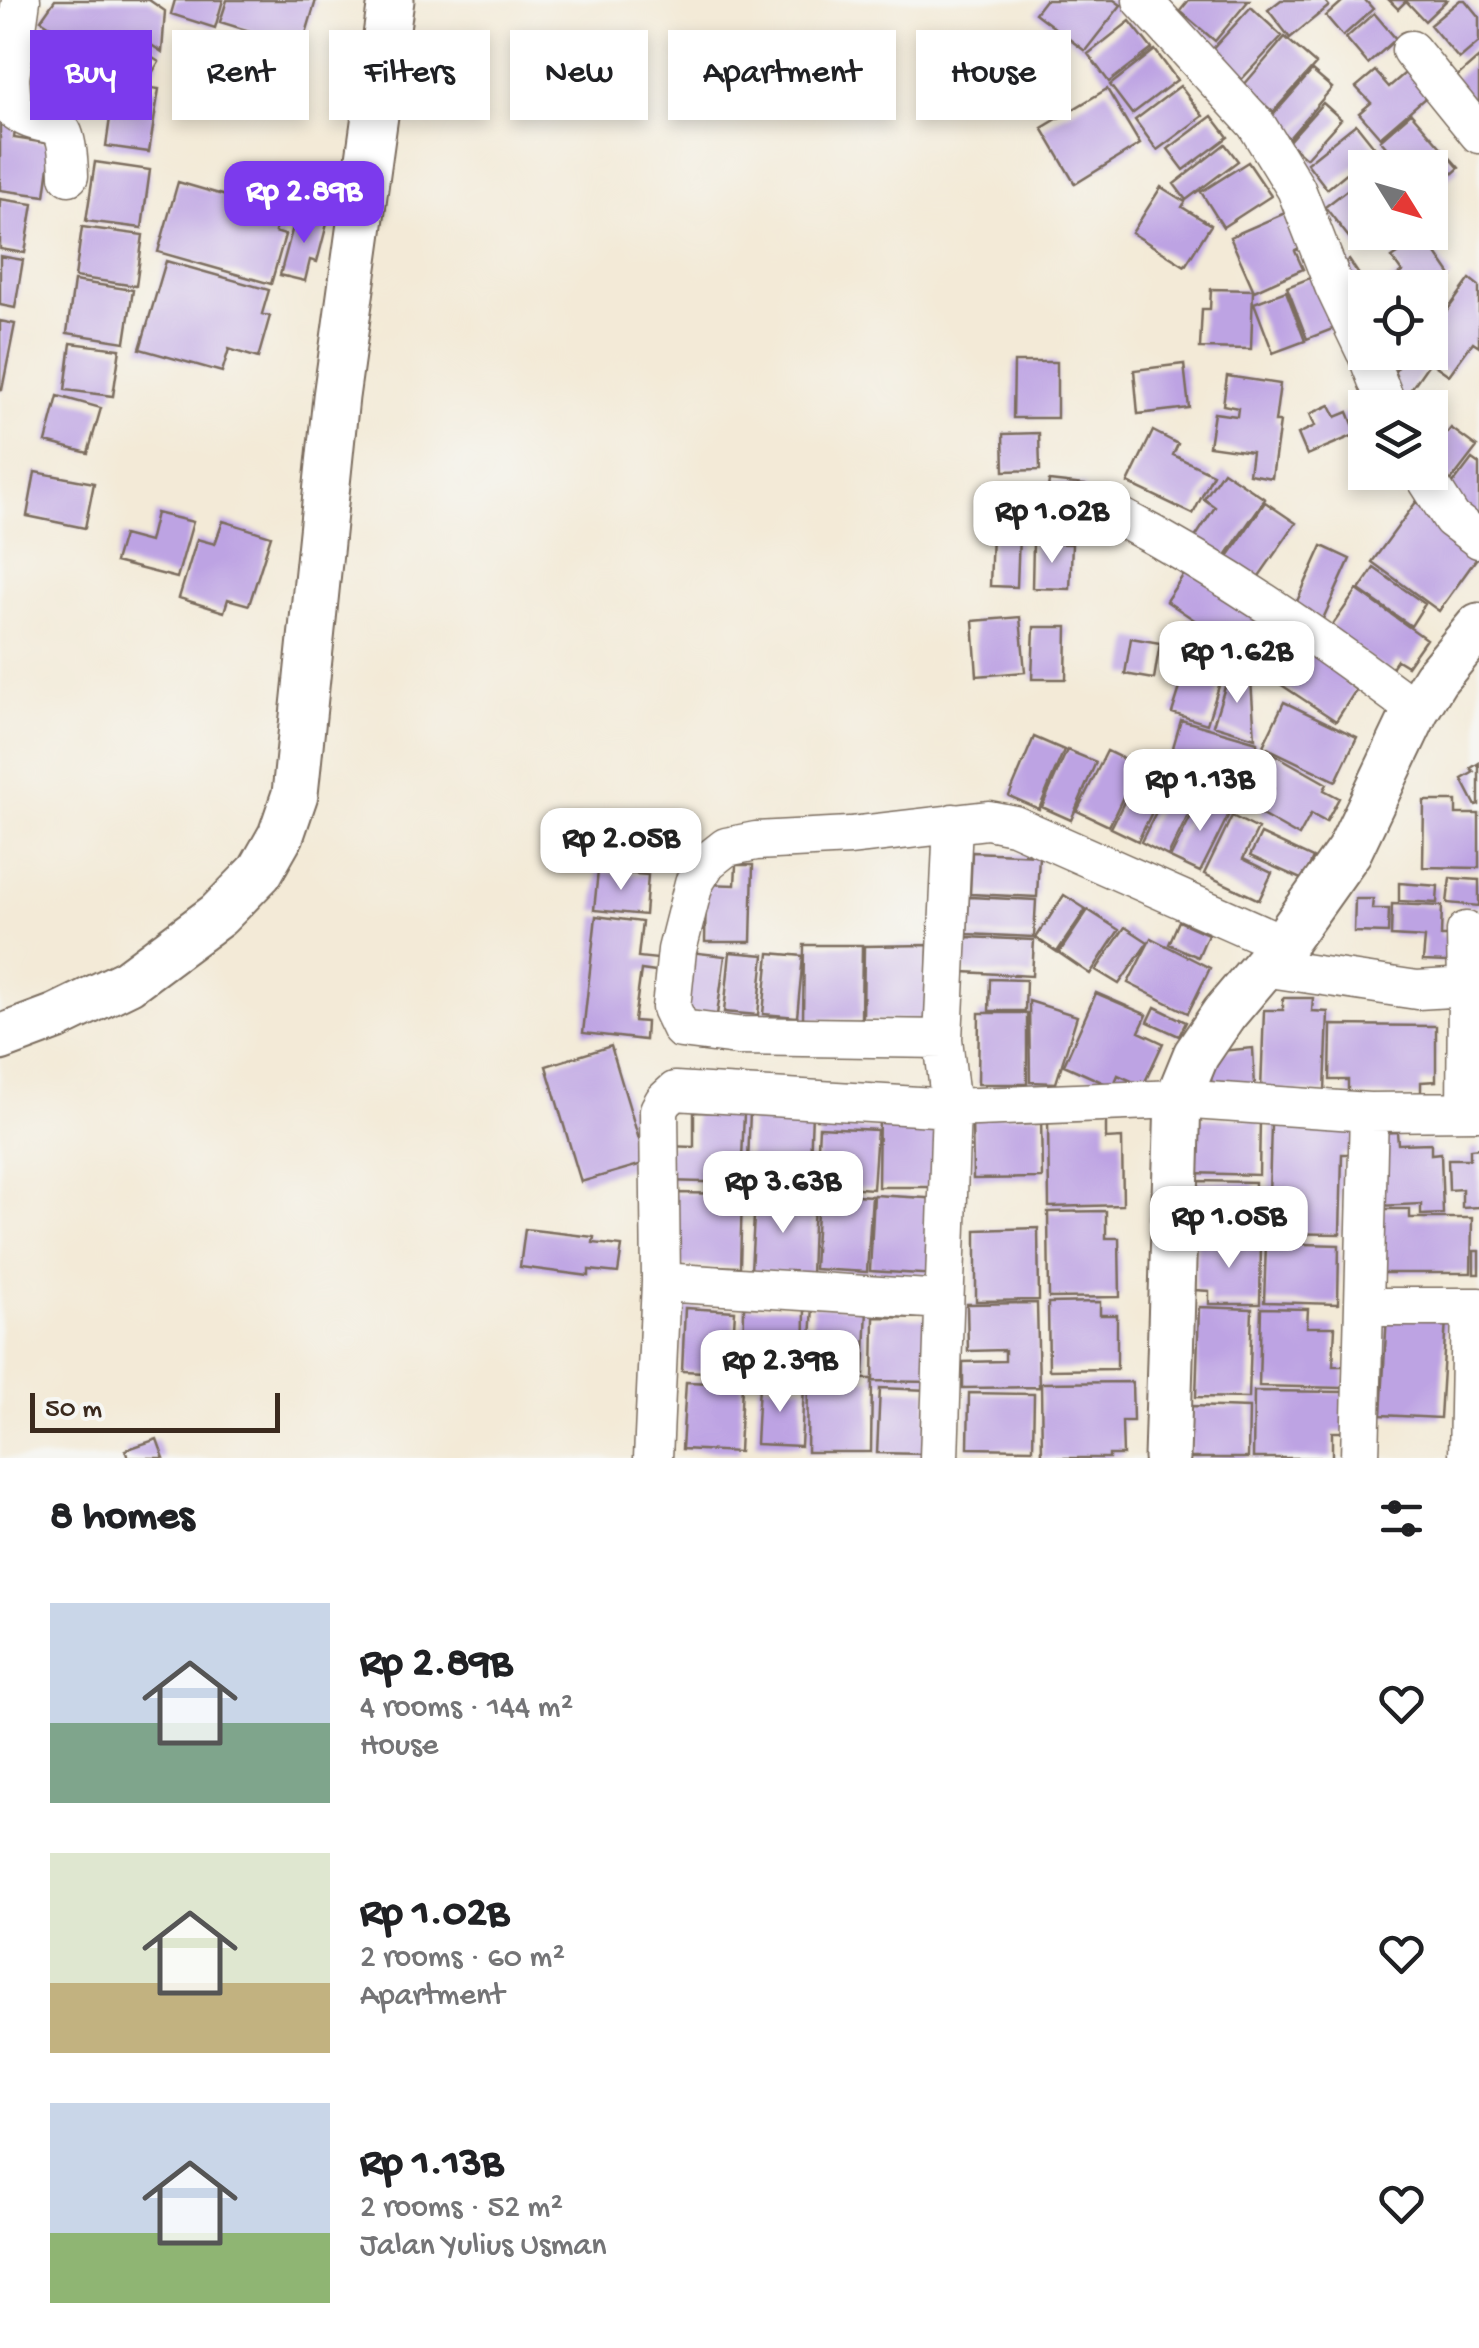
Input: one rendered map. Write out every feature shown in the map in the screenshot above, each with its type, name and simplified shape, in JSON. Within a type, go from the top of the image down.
[{"type":"street","points":[[22,0],[10,78],[12,108],[62,130],[68,141],[69,176]]},
{"type":"street","points":[[0,1038],[56,1017],[128,982],[218,915],[260,872],[281,835],[295,794],[336,397],[391,0]]},
{"type":"street","points":[[1142,0],[1256,124],[1296,189],[1348,316]]},
{"type":"street","points":[[1411,50],[1479,134]]},
{"type":"street","points":[[1433,490],[1452,519],[1479,539]]},
{"type":"street","points":[[1118,516],[1300,624],[1416,710]]},
{"type":"street","points":[[1166,1458],[1178,1099],[1196,1054],[1273,956],[1348,850],[1416,710],[1472,649]]},
{"type":"street","points":[[944,1040],[688,1032],[676,1024],[671,1008],[676,950],[694,883],[707,862],[726,848],[756,841],[850,836],[988,820],[1014,824],[1273,956],[1417,990],[1467,987]]},
{"type":"street","points":[[939,1458],[951,1108],[944,1040],[953,823]]},
{"type":"street","points":[[653,1458],[661,1282],[659,1110],[675,1091],[951,1108],[1178,1099],[1369,1112],[1473,1111],[1466,931]]},
{"type":"street","points":[[1360,1458],[1369,1112]]},
{"type":"street","points":[[661,1282],[944,1300]]},
{"type":"street","points":[[1364,1307],[1475,1307],[1468,1458]]},
{"type":"building","points":[[55,0],[149,0],[165,11],[162,52],[152,45],[152,30],[56,30],[41,20]]},
{"type":"building","points":[[175,0],[223,0],[215,28],[171,14]]},
{"type":"building","points":[[227,0],[316,0],[307,30],[246,30],[220,22]]},
{"type":"building","points":[[1045,0],[1114,0],[1121,5],[1085,51],[1071,40],[1071,30],[1057,30],[1035,13]]},
{"type":"building","points":[[1189,0],[1249,0],[1215,41],[1180,11]]},
{"type":"building","points":[[1281,0],[1324,0],[1329,6],[1290,38],[1268,10]]},
{"type":"building","points":[[1344,0],[1365,0],[1373,9],[1343,36],[1326,16]]},
{"type":"building","points":[[1389,0],[1447,0],[1425,21],[1406,1],[1398,9]]},
{"type":"building","points":[[1465,0],[1479,17],[1479,42],[1459,59],[1430,25]]},
{"type":"building","points":[[1251,7],[1282,36],[1240,81],[1210,52]]},
{"type":"building","points":[[1374,13],[1396,39],[1368,64],[1346,38]]},
{"type":"building","points":[[1130,21],[1152,49],[1109,82],[1088,54]]},
{"type":"building","points":[[1285,37],[1316,64],[1273,112],[1243,86]]},
{"type":"building","points":[[1155,50],[1177,80],[1132,114],[1110,85]]},
{"type":"building","points":[[1479,57],[1479,108],[1454,79]]},
{"type":"building","points":[[1411,68],[1432,92],[1380,137],[1359,113],[1371,103],[1356,87],[1375,71],[1389,87]]},
{"type":"building","points":[[1312,71],[1332,88],[1289,138],[1268,121]]},
{"type":"building","points":[[1180,86],[1203,116],[1157,150],[1135,120]]},
{"type":"building","points":[[152,88],[159,89],[149,152],[106,146],[110,120],[152,120]]},
{"type":"building","points":[[1107,89],[1140,144],[1075,184],[1042,128],[1055,120],[1071,120],[1071,111]]},
{"type":"building","points":[[1323,103],[1341,119],[1306,158],[1288,142]]},
{"type":"building","points":[[1411,113],[1443,150],[1389,150],[1380,140]]},
{"type":"building","points":[[1212,116],[1228,137],[1184,170],[1168,149]]},
{"type":"building","points":[[0,122],[16,124],[14,138],[52,144],[45,196],[0,190]]},
{"type":"building","points":[[1356,124],[1376,149],[1348,150],[1348,172],[1327,189],[1307,163]]},
{"type":"building","points":[[1225,144],[1238,161],[1186,200],[1174,184]]},
{"type":"building","points":[[1448,155],[1459,168],[1448,178]]},
{"type":"building","points":[[95,162],[150,170],[142,228],[86,221]]},
{"type":"building","points":[[1248,162],[1271,196],[1223,227],[1201,192]]},
{"type":"building","points":[[178,182],[281,212],[275,232],[285,235],[271,284],[158,252]]},
{"type":"building","points":[[1161,187],[1185,202],[1182,207],[1211,225],[1185,266],[1132,233]]},
{"type":"building","points":[[1348,189],[1348,236],[1325,207]]},
{"type":"building","points":[[0,199],[33,204],[25,253],[0,249]]},
{"type":"building","points":[[297,212],[328,220],[317,262],[310,260],[305,281],[280,275]]},
{"type":"building","points":[[1285,213],[1301,248],[1295,251],[1303,269],[1254,291],[1230,237]]},
{"type":"building","points":[[82,227],[143,235],[136,286],[75,277]]},
{"type":"building","points":[[1404,250],[1434,250],[1447,270],[1401,270],[1392,258]]},
{"type":"building","points":[[0,256],[23,260],[15,308],[0,305]]},
{"type":"building","points":[[1349,260],[1356,270],[1348,270],[1348,295],[1332,272]]},
{"type":"building","points":[[166,261],[269,290],[262,314],[270,316],[258,358],[229,349],[222,372],[140,349]]},
{"type":"building","points":[[1315,276],[1335,328],[1307,339],[1287,287]]},
{"type":"building","points":[[1470,279],[1479,286],[1479,346],[1473,342],[1449,375],[1442,370],[1448,370],[1448,309]]},
{"type":"building","points":[[74,281],[133,290],[125,342],[67,333]]},
{"type":"building","points":[[1211,289],[1253,290],[1251,349],[1200,348],[1202,309],[1210,309]]},
{"type":"building","points":[[1286,291],[1305,341],[1273,353],[1254,303]]},
{"type":"building","points":[[0,321],[15,324],[2,390],[0,390]]},
{"type":"building","points":[[71,343],[120,349],[113,396],[65,390]]},
{"type":"building","points":[[1014,362],[1057,362],[1057,418],[1013,418]]},
{"type":"building","points":[[1184,364],[1189,408],[1138,414],[1134,370]]},
{"type":"building","points":[[1396,370],[1424,370],[1410,390],[1392,390],[1385,385]]},
{"type":"building","points":[[1227,376],[1280,384],[1275,422],[1280,422],[1272,478],[1249,474],[1252,452],[1209,446],[1214,413],[1237,416],[1238,408],[1223,405]]},
{"type":"building","points":[[58,396],[101,408],[88,453],[46,442]]},
{"type":"building","points":[[1330,405],[1336,417],[1348,412],[1348,438],[1307,455],[1298,434],[1315,426],[1310,414]]},
{"type":"building","points":[[1451,428],[1477,447],[1450,482],[1448,479]]},
{"type":"building","points":[[1153,431],[1178,444],[1173,455],[1213,474],[1193,514],[1128,483]]},
{"type":"building","points":[[1039,433],[1040,470],[1004,471],[1003,434]]},
{"type":"building","points":[[1472,459],[1479,464],[1479,531],[1440,501]]},
{"type":"building","points":[[1223,471],[1265,499],[1220,564],[1191,544],[1215,507],[1204,499]]},
{"type":"building","points":[[35,472],[94,483],[85,528],[27,516]]},
{"type":"building","points":[[1049,481],[1085,485],[1080,523],[1044,518]]},
{"type":"building","points":[[1265,502],[1296,523],[1257,579],[1227,558]]},
{"type":"building","points":[[1416,502],[1479,549],[1479,555],[1439,611],[1372,562]]},
{"type":"building","points":[[156,513],[193,522],[177,578],[115,562],[123,535],[149,542]]},
{"type":"building","points":[[223,521],[271,536],[249,605],[228,599],[224,612],[179,598],[197,539],[215,544]]},
{"type":"building","points":[[992,534],[1019,535],[1017,587],[990,586]]},
{"type":"building","points":[[1033,543],[1072,544],[1070,589],[1032,588]]},
{"type":"building","points":[[1322,546],[1350,559],[1322,621],[1294,608]]},
{"type":"building","points":[[1188,568],[1265,619],[1245,650],[1226,638],[1217,653],[1194,638],[1202,625],[1166,601]]},
{"type":"building","points":[[1374,568],[1425,604],[1411,626],[1359,590]]},
{"type":"building","points":[[1357,590],[1426,639],[1407,666],[1397,660],[1389,672],[1329,630]]},
{"type":"building","points":[[1020,617],[1025,672],[977,676],[973,621]]},
{"type":"building","points":[[1034,627],[1067,627],[1066,679],[1032,679]]},
{"type":"building","points":[[1302,632],[1353,667],[1344,681],[1356,690],[1336,721],[1271,678]]},
{"type":"building","points":[[1131,638],[1160,643],[1154,679],[1125,674]]},
{"type":"building","points":[[1191,653],[1226,664],[1207,724],[1172,713]]},
{"type":"building","points":[[1231,668],[1251,680],[1255,738],[1213,725]]},
{"type":"building","points":[[1284,702],[1357,737],[1336,781],[1263,746]]},
{"type":"building","points":[[1181,720],[1257,742],[1260,801],[1165,775]]},
{"type":"building","points":[[1034,737],[1064,750],[1039,809],[1009,796]]},
{"type":"building","points":[[1067,750],[1096,762],[1071,820],[1042,807]]},
{"type":"building","points":[[1107,751],[1138,766],[1109,826],[1077,811]]},
{"type":"building","points":[[1274,754],[1327,784],[1324,790],[1339,798],[1326,822],[1311,814],[1299,836],[1260,814],[1274,788],[1259,781]]},
{"type":"building","points":[[1479,763],[1476,806],[1462,779],[1474,772],[1471,768]]},
{"type":"building","points":[[1140,770],[1166,783],[1138,841],[1111,828]]},
{"type":"building","points":[[1171,782],[1198,795],[1168,856],[1141,842]]},
{"type":"building","points":[[1201,796],[1231,810],[1200,872],[1170,858]]},
{"type":"building","points":[[1424,801],[1456,801],[1456,814],[1479,814],[1479,868],[1423,867]]},
{"type":"building","points":[[1232,816],[1258,829],[1243,859],[1272,873],[1259,900],[1204,874]]},
{"type":"building","points":[[1261,834],[1313,858],[1303,880],[1250,856]]},
{"type":"building","points":[[972,852],[1039,855],[1037,897],[970,894]]},
{"type":"building","points":[[736,865],[753,865],[751,942],[705,942],[706,884],[735,885]]},
{"type":"building","points":[[598,871],[648,875],[645,915],[594,910]]},
{"type":"building","points":[[1450,878],[1479,880],[1479,906],[1447,903]]},
{"type":"building","points":[[1399,883],[1438,886],[1437,903],[1399,901]]},
{"type":"building","points":[[1064,895],[1086,909],[1057,952],[1036,938]]},
{"type":"building","points":[[969,897],[1036,900],[1034,937],[967,934]]},
{"type":"building","points":[[1355,899],[1373,899],[1372,909],[1389,909],[1388,933],[1354,932]]},
{"type":"building","points":[[1392,904],[1442,906],[1441,936],[1449,936],[1447,962],[1423,961],[1425,938],[1391,936]]},
{"type":"building","points":[[1088,910],[1119,930],[1090,974],[1059,953]]},
{"type":"building","points":[[596,916],[642,922],[638,957],[658,959],[656,972],[641,970],[634,1021],[646,1022],[645,1040],[583,1033]]},
{"type":"building","points":[[1179,921],[1208,934],[1198,957],[1169,944]]},
{"type":"building","points":[[1125,927],[1148,942],[1119,984],[1096,970]]},
{"type":"building","points":[[966,937],[1034,940],[1032,976],[964,972]]},
{"type":"building","points":[[1151,938],[1210,968],[1188,1013],[1128,983]]},
{"type":"building","points":[[804,945],[862,945],[861,1019],[803,1019]]},
{"type":"building","points":[[928,945],[927,1020],[863,1020],[864,946]]},
{"type":"building","points":[[690,952],[725,956],[717,1015],[683,1011]]},
{"type":"building","points":[[730,952],[764,955],[758,1015],[724,1012]]},
{"type":"building","points":[[769,953],[803,956],[797,1017],[763,1014]]},
{"type":"building","points":[[990,979],[1026,980],[1025,1011],[989,1011]]},
{"type":"building","points":[[1096,993],[1147,1015],[1139,1032],[1163,1043],[1143,1086],[1118,1075],[1113,1087],[1064,1065]]},
{"type":"building","points":[[1283,998],[1313,998],[1312,1011],[1328,1012],[1325,1092],[1261,1090],[1264,1010],[1283,1010]]},
{"type":"building","points":[[1029,1001],[1077,1016],[1056,1083],[1030,1082]]},
{"type":"building","points":[[1155,1007],[1186,1022],[1179,1036],[1148,1022]]},
{"type":"building","points":[[979,1013],[1027,1013],[1027,1084],[978,1084]]},
{"type":"building","points":[[1331,1025],[1436,1026],[1436,1081],[1421,1082],[1421,1096],[1348,1095],[1348,1080],[1330,1080]]},
{"type":"building","points":[[611,1046],[646,1163],[581,1182],[546,1066]]},
{"type":"building","points":[[1253,1048],[1255,1087],[1212,1091],[1209,1052]]},
{"type":"building","points":[[879,1110],[941,1118],[940,1187],[878,1187]]},
{"type":"building","points":[[750,1111],[812,1112],[809,1191],[747,1188]]},
{"type":"building","points":[[694,1112],[744,1113],[741,1183],[666,1181],[667,1146],[694,1147]]},
{"type":"building","points":[[1041,1114],[1042,1178],[973,1179],[972,1116]]},
{"type":"building","points":[[1106,1118],[1106,1139],[1122,1138],[1123,1205],[1049,1207],[1048,1119]]},
{"type":"building","points":[[1195,1118],[1260,1120],[1259,1175],[1193,1173]]},
{"type":"building","points":[[1271,1123],[1357,1125],[1355,1154],[1342,1154],[1340,1234],[1268,1233]]},
{"type":"building","points":[[819,1127],[877,1130],[873,1189],[816,1185]]},
{"type":"building","points":[[1397,1132],[1398,1144],[1431,1143],[1431,1154],[1441,1153],[1443,1214],[1421,1215],[1421,1204],[1378,1206],[1381,1133]]},
{"type":"building","points":[[1479,1148],[1479,1207],[1462,1208],[1462,1189],[1449,1190],[1448,1159],[1470,1159],[1470,1149]]},
{"type":"building","points":[[1193,1181],[1255,1182],[1254,1231],[1192,1230]]},
{"type":"building","points":[[673,1193],[742,1194],[740,1267],[670,1265]]},
{"type":"building","points":[[818,1193],[872,1196],[867,1272],[814,1269]]},
{"type":"building","points":[[874,1195],[942,1199],[938,1275],[870,1271]]},
{"type":"building","points":[[755,1198],[814,1200],[811,1274],[751,1271]]},
{"type":"building","points":[[1378,1209],[1410,1209],[1410,1218],[1472,1218],[1471,1273],[1377,1273]]},
{"type":"building","points":[[1106,1211],[1106,1238],[1119,1238],[1120,1297],[1049,1298],[1048,1212]]},
{"type":"building","points":[[1038,1228],[1039,1300],[976,1301],[976,1230]]},
{"type":"building","points":[[525,1229],[594,1237],[593,1243],[622,1246],[618,1273],[589,1270],[589,1276],[520,1267]]},
{"type":"building","points":[[1196,1240],[1261,1241],[1260,1304],[1209,1304],[1209,1291],[1195,1290]]},
{"type":"building","points":[[1266,1243],[1339,1245],[1338,1304],[1264,1302]]},
{"type":"building","points":[[1474,1251],[1479,1251],[1479,1274],[1474,1274]]},
{"type":"building","points":[[1100,1302],[1100,1315],[1117,1315],[1117,1369],[1049,1370],[1048,1303]]},
{"type":"building","points":[[1037,1303],[1039,1387],[963,1388],[963,1362],[1005,1361],[1005,1350],[968,1351],[967,1304]]},
{"type":"building","points":[[813,1306],[867,1309],[864,1374],[809,1371]]},
{"type":"building","points":[[744,1307],[805,1307],[804,1377],[743,1376]]},
{"type":"building","points":[[1199,1307],[1252,1309],[1249,1398],[1196,1397]]},
{"type":"building","points":[[685,1308],[735,1311],[731,1373],[682,1371]]},
{"type":"building","points":[[1261,1308],[1308,1309],[1307,1327],[1335,1327],[1333,1366],[1345,1366],[1344,1388],[1259,1386]]},
{"type":"building","points":[[1387,1316],[1446,1319],[1440,1418],[1381,1415]]},
{"type":"building","points":[[874,1317],[933,1318],[932,1382],[873,1381]]},
{"type":"building","points":[[808,1378],[872,1379],[871,1452],[807,1452]]},
{"type":"building","points":[[686,1382],[742,1384],[739,1452],[682,1449]]},
{"type":"building","points":[[1132,1382],[1133,1421],[1122,1421],[1123,1455],[1042,1458],[1041,1383]]},
{"type":"building","points":[[759,1384],[804,1386],[801,1446],[756,1444]]},
{"type":"building","points":[[880,1388],[928,1390],[926,1454],[877,1453]]},
{"type":"building","points":[[1254,1391],[1348,1392],[1347,1432],[1332,1432],[1332,1458],[1253,1458]]},
{"type":"building","points":[[969,1393],[1034,1394],[1033,1449],[968,1448]]},
{"type":"building","points":[[1191,1406],[1249,1408],[1248,1458],[1189,1458]]},
{"type":"building","points":[[157,1439],[164,1458],[128,1458],[125,1450]]}]
